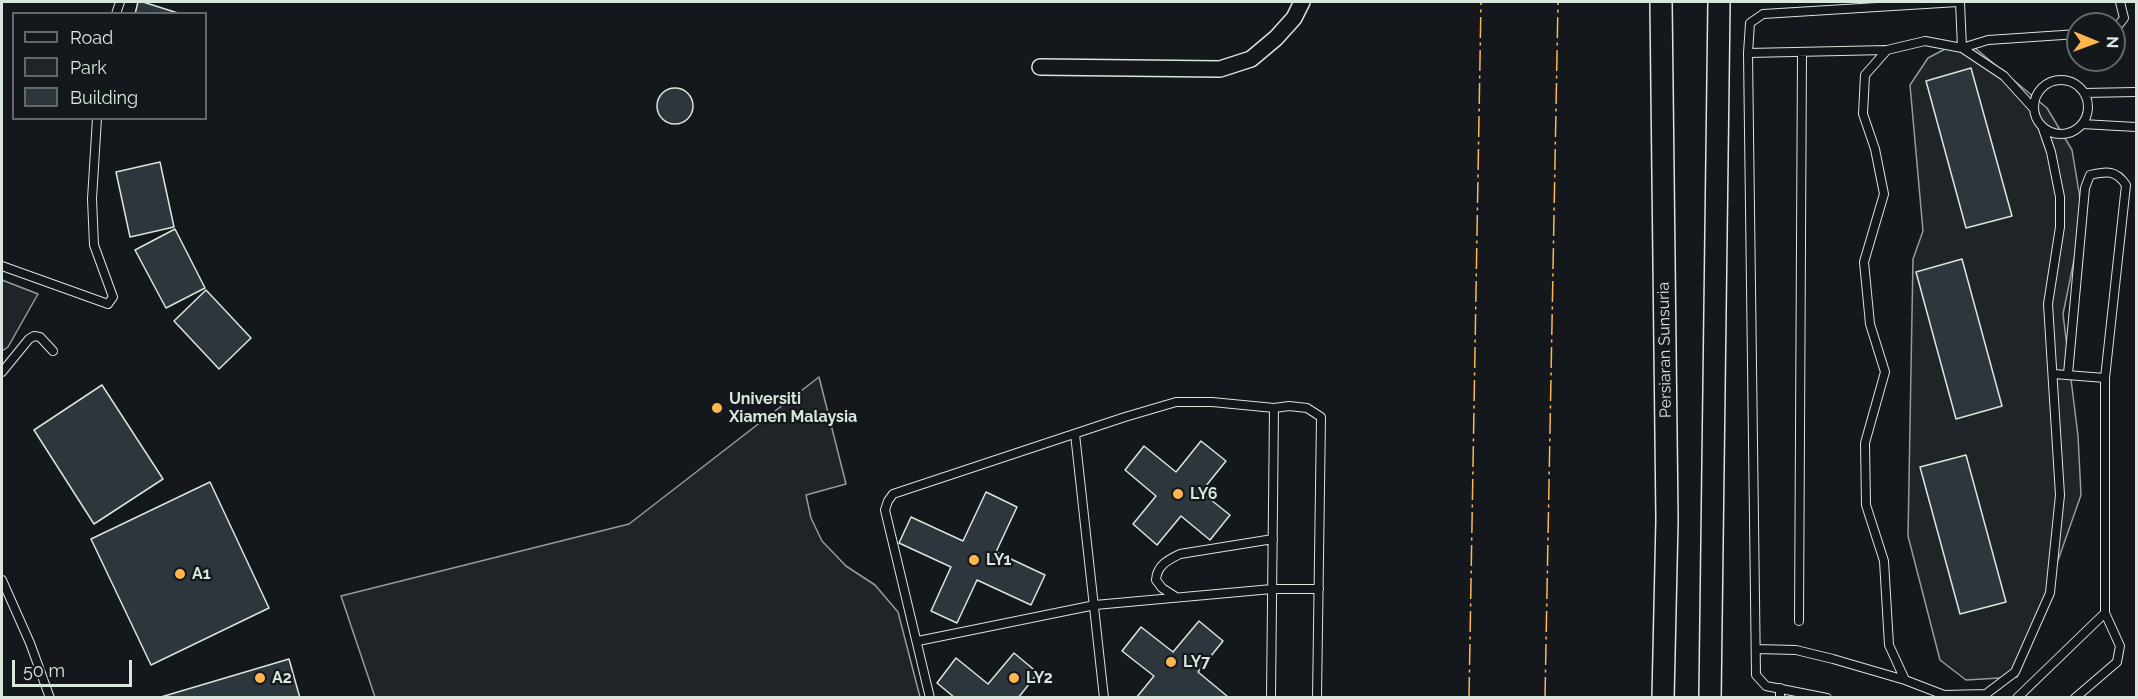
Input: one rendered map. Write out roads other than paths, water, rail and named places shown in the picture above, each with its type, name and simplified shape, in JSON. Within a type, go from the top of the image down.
[{"type":"street","points":[[1040,67],[1221,69],[1251,59],[1276,38],[1294,18],[1302,2]]},
{"type":"street","name":"Persiaran Sunsuria","points":[[1661,2],[1667,520],[1663,698]]},
{"type":"street","points":[[1710,698],[1719,2]]},
{"type":"lane","points":[[1827,698],[1766,686],[1756,675],[1748,53],[1750,24],[1764,14],[1959,2],[1962,48]]},
{"type":"lane","points":[[1962,48],[1988,40],[2066,35]]},
{"type":"lane","points":[[1748,53],[1887,50],[1925,41],[1962,48],[2004,76],[2034,110],[2051,152],[2060,197],[2060,226],[2048,304],[2060,495],[2050,593],[2015,672],[1988,696],[1944,695],[1905,680],[1796,650],[1756,649]]},
{"type":"lane","points":[[1887,50],[1865,75],[1863,114],[1875,149],[1884,194],[1864,261],[1870,324],[1885,372],[1865,443],[1866,505],[1884,561],[1889,645],[1905,680]]},
{"type":"lane","points":[[1799,621],[1802,52]]},
{"type":"lane","points":[[2034,110],[2038,92],[2053,81],[2071,81],[2084,93],[2088,108],[2082,124],[2075,130],[2058,134],[2042,126]]},
{"type":"lane","points":[[2084,93],[2136,92]]},
{"type":"lane","points":[[2,266],[108,304],[114,297],[94,245],[92,200],[97,120]]},
{"type":"lane","points":[[2082,124],[2136,127]]},
{"type":"lane","points":[[2068,375],[2085,188],[2090,175],[2105,171],[2120,176],[2126,185],[2105,378],[2105,613],[2120,646],[2117,662],[2075,698]]},
{"type":"lane","points":[[2,372],[34,336],[40,338],[53,351]]},
{"type":"lane","points":[[2054,374],[2105,378]]},
{"type":"lane","points":[[930,698],[885,510],[893,494],[1176,402],[1212,402],[1274,408],[1289,406],[1307,408],[1321,417],[1317,698]]},
{"type":"lane","points":[[1271,698],[1274,408]]},
{"type":"lane","points":[[1075,434],[1104,698]]},
{"type":"lane","points":[[1176,597],[1162,588],[1156,580],[1156,572],[1170,559],[1180,554],[1273,539]]},
{"type":"lane","points":[[2,580],[30,643],[50,698]]},
{"type":"lane","points":[[918,641],[1095,605],[1272,589],[1319,589]]},
{"type":"lane","points":[[2017,698],[2105,613]]},
{"type":"lane","points":[[1780,688],[1780,698]]},
{"type":"place","name":"Universiti Xiamen Malaysia","points":[[717,408]]},
{"type":"place","name":"LY6","points":[[1178,494]]},
{"type":"place","name":"LY1","points":[[974,560]]},
{"type":"place","name":"A1","points":[[180,574]]},
{"type":"place","name":"LY7","points":[[1171,662]]},
{"type":"place","name":"A2","points":[[260,678]]},
{"type":"place","name":"LY2","points":[[1014,678]]}]
